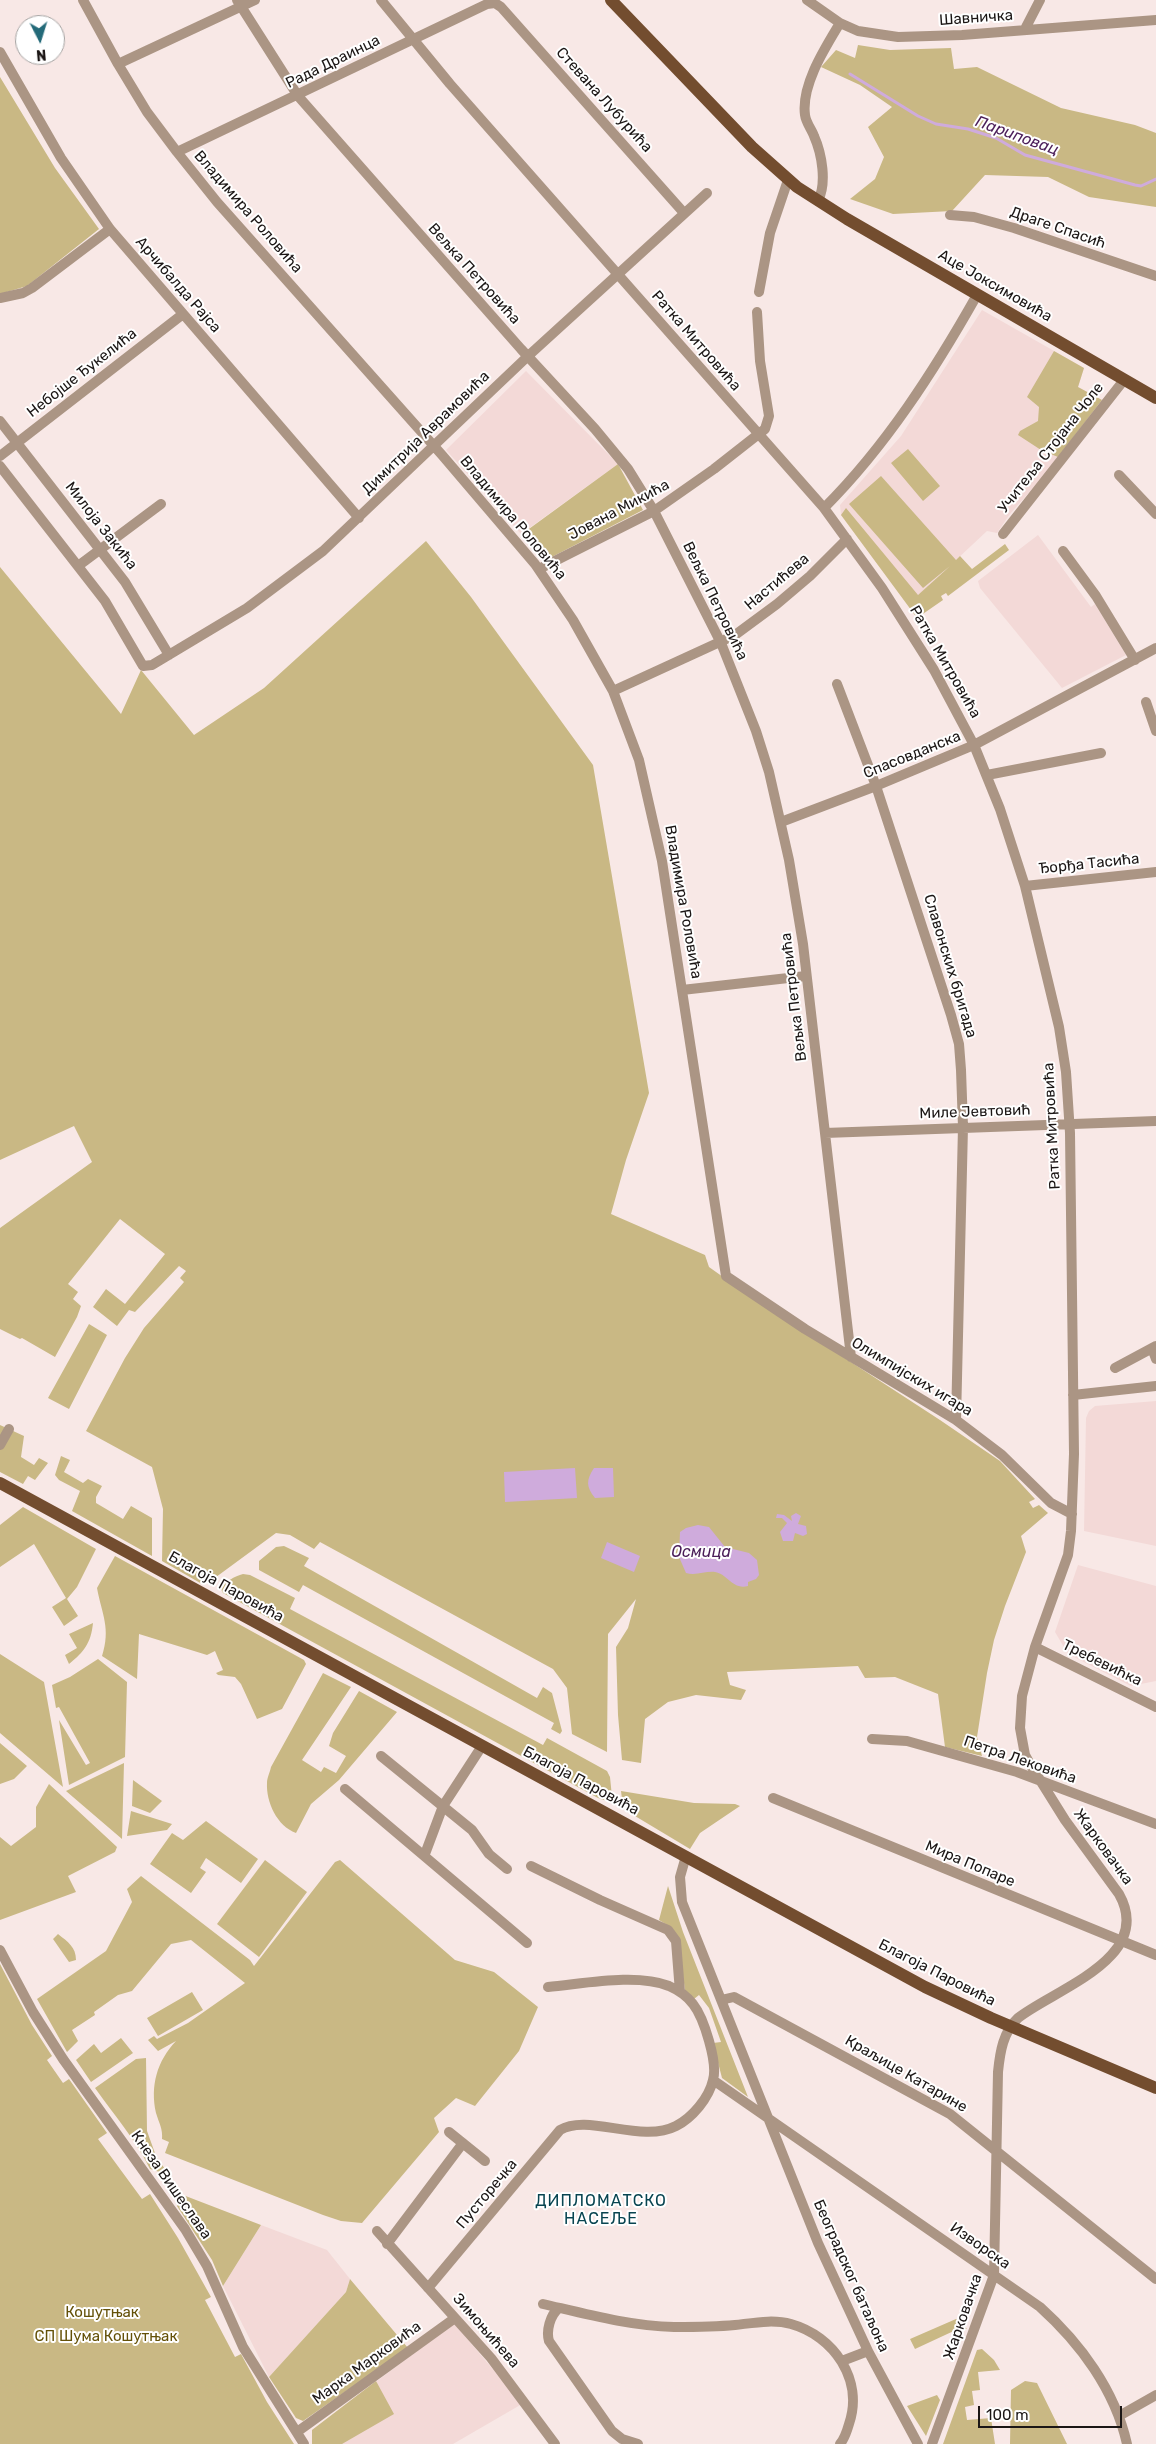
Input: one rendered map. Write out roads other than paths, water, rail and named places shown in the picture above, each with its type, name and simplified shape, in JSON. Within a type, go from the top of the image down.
[{"type":"main road","name":"Аце Јоксимовића","points":[[611,0],[752,147],[788,180],[977,295],[1156,398]]},
{"type":"main road","name":"Благоја Паровића","points":[[0,1482],[925,1987],[1010,2027],[1156,2088]]},
{"type":"street","name":"Владимира Роловића","points":[[83,0],[147,112],[177,152],[217,202],[434,447],[539,569],[573,620],[613,691],[639,760],[664,869],[726,1276]]},
{"type":"street","points":[[118,64],[239,3],[254,0]]},
{"type":"street","name":"Ратка Митровића","points":[[381,0],[412,40],[824,508],[912,633],[974,745],[987,775],[1025,886],[1062,1039],[1070,1124],[1073,1395],[1072,1514]]},
{"type":"street","name":"Шавничка","points":[[807,0],[840,23],[869,34],[898,37],[954,35],[1156,20]]},
{"type":"street","points":[[1025,29],[1040,0]]},
{"type":"street","name":"Рада Драинца","points":[[177,152],[488,4],[495,2],[501,7]]},
{"type":"street","name":"Вељка Петровића","points":[[239,3],[298,96],[527,356],[595,429],[622,462],[654,512],[721,643],[756,730],[769,772],[797,902],[851,1357]]},
{"type":"street","name":"Стевана Лубурића","points":[[501,7],[684,213]]},
{"type":"street","points":[[818,200],[822,184],[820,160],[816,140],[805,117],[804,108],[816,65],[840,23]]},
{"type":"street","name":"Арчибалда Рајса","points":[[0,52],[61,158],[110,229],[359,518]]},
{"type":"street","points":[[758,292],[770,232],[788,180]]},
{"type":"street","name":"Димитрија Аврамовића","points":[[78,566],[118,620],[145,667],[169,655],[272,592],[359,518],[527,356],[707,193]]},
{"type":"street","name":"Драге Спасић","points":[[950,214],[962,214],[987,220],[1156,276]]},
{"type":"street","points":[[0,298],[23,293],[32,288],[110,229]]},
{"type":"street","points":[[824,508],[858,473],[885,439],[946,347],[977,295]]},
{"type":"street","points":[[757,312],[760,361],[769,416],[767,426],[759,435]]},
{"type":"street","name":"Небојше Ђукелића","points":[[0,456],[183,314]]},
{"type":"street","name":"Учитеља Стојана Чоле","points":[[1004,534],[1124,380]]},
{"type":"street","name":"Милоја Закића","points":[[0,421],[125,582],[169,655]]},
{"type":"street","name":"Јована Микића","points":[[539,569],[654,512],[759,435]]},
{"type":"street","points":[[0,466],[78,566],[162,504]]},
{"type":"street","points":[[1119,475],[1156,514]]},
{"type":"street","name":"Настићева","points":[[613,691],[721,643],[777,604],[810,576],[847,539]]},
{"type":"street","points":[[1062,551],[1096,596],[1135,660]]},
{"type":"street","name":"Спасовданска","points":[[780,822],[876,786],[974,745],[1156,648]]},
{"type":"street","name":"Славонских бригада","points":[[838,684],[876,786],[955,1028],[961,1070],[963,1127],[956,1420]]},
{"type":"street","points":[[1146,702],[1156,731]]},
{"type":"street","points":[[987,775],[1101,753]]},
{"type":"street","name":"Ђорђа Тасића","points":[[1025,886],[1156,872]]},
{"type":"street","points":[[682,990],[806,976]]},
{"type":"street","name":"Миле Јевтовић","points":[[825,1133],[1156,1121]]},
{"type":"street","name":"Олимпијских игара","points":[[726,1276],[851,1357],[956,1420],[1002,1455],[1051,1503],[1072,1514]]},
{"type":"street","points":[[1115,1368],[1154,1347],[1156,1359]]},
{"type":"street","points":[[1073,1395],[1156,1386]]},
{"type":"street","points":[[0,1446],[9,1429]]},
{"type":"street","name":"Жарковачка","points":[[932,2444],[994,2275],[999,2057],[1010,2027],[1025,2013],[1102,1965],[1114,1952],[1127,1921],[1124,1902],[1038,1779],[1025,1755],[1020,1722],[1025,1680],[1068,1555],[1072,1514]]},
{"type":"street","name":"Требевићка","points":[[1035,1647],[1156,1706]]},
{"type":"street","name":"Петра Лековића","points":[[872,1739],[907,1741],[1038,1779],[1156,1824]]},
{"type":"street","points":[[425,1854],[443,1806],[482,1746]]},
{"type":"street","points":[[381,1756],[472,1830],[489,1854],[507,1869]]},
{"type":"street","points":[[345,1788],[425,1854],[527,1943]]},
{"type":"street","name":"Мира Попаре","points":[[773,1798],[1156,1955]]},
{"type":"street","name":"Београдског батаљона","points":[[686,1856],[680,1877],[682,1902],[818,2243],[868,2351],[918,2444]]},
{"type":"street","points":[[531,1866],[600,1900],[668,1930],[676,1941],[680,1992]]},
{"type":"street","name":"Кнеза Вишеслава","points":[[0,1950],[33,2012],[62,2058],[185,2228],[210,2272],[226,2313],[243,2347],[304,2444]]},
{"type":"street","points":[[548,1987],[646,1981],[668,1986],[680,1992],[692,2002],[703,2025],[714,2071],[713,2080],[767,2116]]},
{"type":"street","name":"Краљице Катарине","points":[[721,2000],[734,1997],[929,2102],[963,2124],[1156,2279]]},
{"type":"street","name":"Пусторечка","points":[[428,2288],[560,2130],[573,2126],[635,2132],[654,2132],[668,2129],[691,2115],[708,2092],[713,2080]]},
{"type":"street","name":"Изворска","points":[[767,2116],[994,2275],[1027,2296],[1069,2335],[1099,2378],[1119,2416],[1127,2444]]},
{"type":"street","points":[[449,2132],[486,2161]]},
{"type":"street","points":[[387,2244],[463,2143]]},
{"type":"street","name":"Зимоњићева","points":[[377,2231],[490,2358],[555,2444]]},
{"type":"street","points":[[543,2304],[656,2326],[694,2327],[784,2323],[806,2330],[820,2338],[833,2349],[842,2361],[851,2381],[854,2404],[847,2429],[840,2444]]},
{"type":"street","points":[[558,2308],[550,2321],[549,2341],[612,2431],[622,2440],[638,2444]]},
{"type":"street","name":"Марка Марковића","points":[[297,2432],[455,2318]]},
{"type":"street","points":[[842,2361],[868,2351]]},
{"type":"street","points":[[1119,2416],[1156,2395]]},
{"type":"water","points":[[575,1468],[577,1498],[505,1502],[504,1472]]},
{"type":"water","points":[[594,1468],[613,1468],[614,1497],[595,1498],[592,1494],[588,1483]]},
{"type":"water","points":[[796,1513],[801,1516],[798,1524],[806,1526],[807,1534],[803,1536],[795,1533],[793,1541],[783,1541],[780,1532],[787,1523],[782,1518],[776,1518],[777,1514],[784,1515],[792,1521],[791,1516]]},
{"type":"water","name":"Осмица","points":[[698,1525],[709,1527],[725,1547],[749,1553],[757,1560],[759,1575],[756,1579],[748,1582],[748,1586],[743,1587],[734,1584],[715,1572],[686,1573],[679,1557],[680,1532],[686,1528]]},
{"type":"water","points":[[607,1542],[640,1556],[634,1572],[601,1558]]},
{"type":"waterway","name":"Париповац","points":[[850,74],[918,116],[936,124],[968,129],[996,138],[1025,155],[1135,185],[1141,186],[1156,179]]},
{"type":"district","name":"ДИПЛОМАТСКО НАСЕЉЕ","points":[[601,2210]]},
{"type":"park label","name":"Кошутњак","points":[[102,2313]]},
{"type":"park label","name":"СП Шума Кошутњак","points":[[106,2337]]}]
